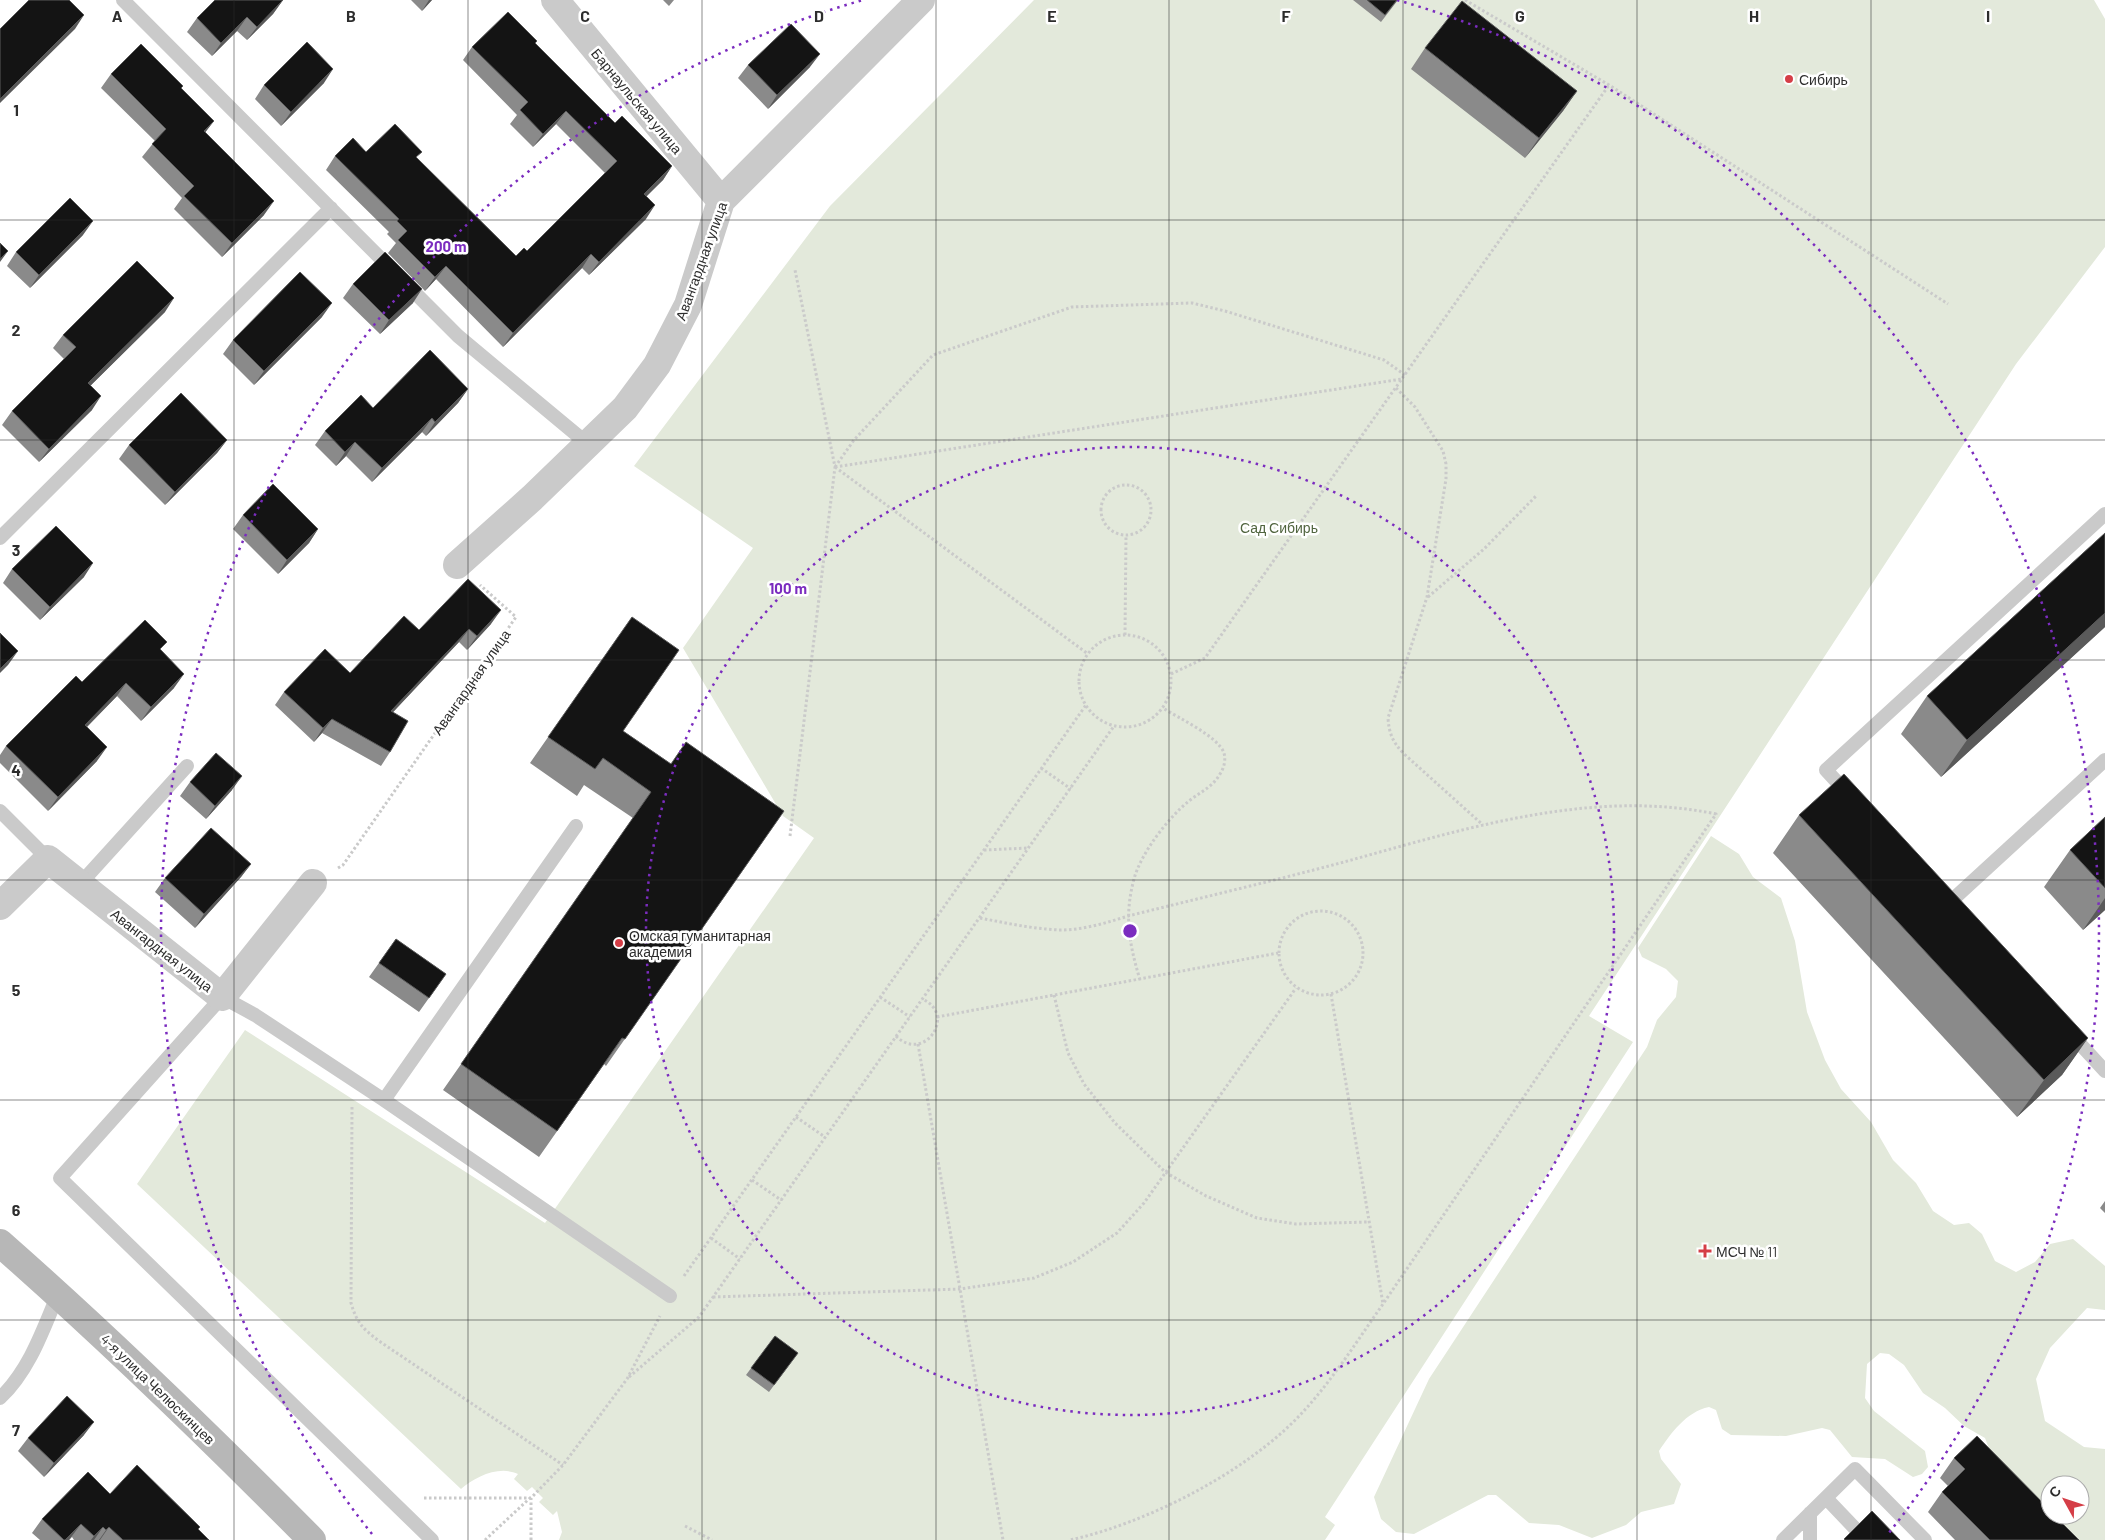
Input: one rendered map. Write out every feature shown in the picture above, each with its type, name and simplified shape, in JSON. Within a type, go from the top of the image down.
[{"type":"main road","name":"4-я улица Челюскинцев","points":[[0,1243],[58,1294],[229,1456],[312,1540]]},
{"type":"street","name":"Барнаульская улица","points":[[555,0],[721,201]]},
{"type":"street","name":"Авангардная улица","points":[[458,565],[589,445],[625,408],[657,365],[688,305],[721,201],[921,0]]},
{"type":"street","name":"Авангардная улица","points":[[48,860],[222,997],[313,883]]},
{"type":"street","points":[[0,906],[48,860]]},
{"type":"lane","points":[[123,0],[458,336],[589,445]]},
{"type":"lane","points":[[0,538],[331,208]]},
{"type":"lane","points":[[1858,805],[1826,770],[2105,514]]},
{"type":"lane","points":[[1949,903],[2105,760]]},
{"type":"lane","points":[[79,885],[187,766]]},
{"type":"lane","points":[[0,811],[48,860]]},
{"type":"lane","points":[[384,1100],[576,826]]},
{"type":"lane","points":[[432,1540],[60,1178],[222,997],[255,1015],[384,1100],[670,1296]]},
{"type":"lane","points":[[2058,1020],[2105,1071]]},
{"type":"lane","points":[[0,1398],[10,1388],[35,1349],[58,1294]]},
{"type":"lane","points":[[1783,1540],[1856,1469],[1925,1540]]},
{"type":"lane","points":[[1826,1498],[1866,1540]]},
{"type":"lane","points":[[1810,1513],[1810,1540]]},
{"type":"path","points":[[1465,0],[1609,84],[1948,304]]},
{"type":"path","points":[[1171,674],[1205,658],[1609,84]]},
{"type":"path","points":[[790,836],[835,467],[796,270]]},
{"type":"path","points":[[835,467],[854,440],[933,355],[1072,307],[1192,303],[1225,311],[1384,360],[1404,377]]},
{"type":"path","points":[[835,467],[1404,377]]},
{"type":"path","points":[[1396,388],[1415,407],[1443,451],[1446,464],[1446,479],[1428,597],[1388,718],[1389,730],[1393,741],[1404,753],[1484,825]]},
{"type":"path","points":[[835,467],[1088,654]]},
{"type":"path","points":[[1126,484],[1137,487],[1146,494],[1150,504],[1150,515],[1145,525],[1136,532],[1126,534],[1114,532],[1106,525],[1101,515],[1102,504],[1106,494],[1115,487],[1126,484]]},
{"type":"path","points":[[1428,597],[1484,549],[1537,495]]},
{"type":"path","points":[[1124,636],[1126,534]]},
{"type":"path","name":"Авангардная улица","points":[[313,883],[343,865],[516,617],[458,565]]},
{"type":"path","points":[[1118,636],[1136,636],[1153,644],[1165,657],[1171,674],[1170,692],[1163,708],[1149,721],[1132,727],[1114,726],[1098,718],[1086,705],[1080,688],[1080,670],[1088,654],[1101,641],[1118,636]]},
{"type":"path","points":[[485,1540],[563,1465],[627,1379],[670,1296],[1086,705]]},
{"type":"path","points":[[1140,980],[1130,945],[1128,916],[1134,878],[1147,851],[1170,820],[1189,801],[1210,787],[1220,774],[1225,762],[1223,752],[1217,743],[1163,708]]},
{"type":"path","points":[[627,1379],[699,1317],[1114,726]]},
{"type":"path","points":[[1041,768],[1071,789]]},
{"type":"path","points":[[980,918],[1060,930],[1099,925],[1344,862],[1431,836],[1531,815],[1576,809],[1633,806],[1684,808],[1716,814],[1383,1304],[1337,1369],[1301,1414],[1264,1448],[1200,1490],[1136,1520],[1070,1540]]},
{"type":"path","points":[[984,850],[1028,848]]},
{"type":"path","points":[[1322,910],[1335,912],[1347,919],[1357,929],[1362,941],[1364,955],[1361,968],[1354,980],[1344,989],[1331,994],[1313,994],[1296,988],[1287,978],[1281,966],[1278,953],[1280,940],[1286,928],[1296,918],[1308,912],[1322,910]]},
{"type":"path","points":[[938,1017],[1278,953]]},
{"type":"path","points":[[713,1297],[960,1288],[1034,1278],[1073,1262],[1117,1233],[1144,1203],[1296,988]]},
{"type":"path","points":[[1331,994],[1383,1304]]},
{"type":"path","points":[[1054,995],[1068,1053],[1084,1084],[1115,1123],[1165,1172],[1206,1196],[1257,1218],[1296,1224],[1368,1222]]},
{"type":"path","points":[[880,997],[910,1017]]},
{"type":"path","points":[[896,1036],[909,1044],[918,1044],[926,1041],[933,1034],[937,1026],[938,1017],[928,1001],[922,999]]},
{"type":"path","points":[[918,1044],[1003,1540]]},
{"type":"path","points":[[352,1104],[351,1303],[356,1320],[364,1329],[379,1340],[563,1465]]},
{"type":"path","points":[[796,1117],[825,1137]]},
{"type":"path","points":[[752,1180],[781,1200]]},
{"type":"path","points":[[711,1238],[740,1259]]},
{"type":"path","points":[[389,1498],[530,1498]]},
{"type":"path","points":[[530,1498],[530,1540]]},
{"type":"path","points":[[685,1526],[712,1540]]},
{"type":"green space","name":"Сад Сибирь","points":[[1034,0],[2094,0],[2105,19],[2105,247],[2016,364],[1589,1016],[1633,1042],[1325,1517],[1335,1525],[1325,1540],[559,1540],[562,1532],[557,1511],[553,1515],[539,1502],[543,1498],[532,1487],[527,1491],[514,1479],[518,1474],[503,1471],[495,1472],[473,1480],[461,1489],[137,1184],[245,1030],[545,1223],[814,838],[783,816],[683,648],[753,548],[634,466],[830,206]]},
{"type":"green space","name":"МСЧ № 11","points":[[1711,836],[1739,854],[1753,877],[1781,898],[1795,941],[1807,1012],[1825,1060],[1841,1089],[1871,1122],[1893,1160],[1916,1183],[1933,1211],[1954,1225],[1969,1223],[1982,1234],[1995,1261],[2016,1272],[2035,1262],[2050,1244],[2073,1239],[2105,1266],[2105,1310],[2087,1308],[2050,1348],[2036,1379],[2045,1421],[2084,1447],[2105,1449],[2105,1540],[2066,1540],[2050,1525],[2090,1525],[2090,1475],[2040,1475],[2040,1516],[2001,1480],[1985,1438],[1964,1426],[1945,1408],[1923,1393],[1904,1365],[1889,1354],[1880,1353],[1867,1364],[1865,1398],[1874,1411],[1925,1451],[1928,1467],[1922,1474],[1913,1477],[1885,1459],[1852,1457],[1830,1430],[1822,1428],[1786,1436],[1731,1435],[1722,1429],[1716,1410],[1709,1407],[1686,1418],[1674,1430],[1659,1451],[1661,1459],[1681,1484],[1674,1504],[1641,1512],[1626,1525],[1592,1538],[1559,1525],[1529,1523],[1496,1495],[1488,1495],[1414,1534],[1396,1532],[1381,1519],[1374,1497],[1429,1379],[1647,1047],[1657,1020],[1676,997],[1678,981],[1666,969],[1642,957],[1638,948]]},
{"type":"building","points":[[29,0],[69,0],[84,15],[0,99],[0,29]]},
{"type":"building","points":[[215,0],[283,0],[257,27],[247,17],[221,43],[197,18]]},
{"type":"building","points":[[1367,0],[1397,0],[1385,15]]},
{"type":"building","points":[[1462,1],[1577,91],[1539,138],[1425,48]]},
{"type":"building","points":[[508,12],[537,41],[535,43],[615,123],[622,116],[672,166],[644,194],[655,205],[599,262],[591,254],[513,333],[446,266],[435,277],[398,240],[407,231],[397,221],[399,219],[335,156],[353,138],[366,152],[395,124],[422,152],[416,157],[516,256],[524,248],[527,251],[617,161],[566,111],[543,134],[520,110],[528,102],[472,47]]},
{"type":"building","points":[[791,24],[820,54],[777,95],[748,65]]},
{"type":"building","points":[[307,42],[333,69],[291,112],[264,85]]},
{"type":"building","points":[[141,44],[183,86],[181,88],[214,121],[204,131],[274,201],[232,243],[184,196],[194,186],[152,144],[166,129],[111,74]]},
{"type":"building","points":[[70,198],[93,221],[39,275],[16,252]]},
{"type":"building","points":[[0,243],[8,251],[0,259]]},
{"type":"building","points":[[385,252],[422,289],[389,320],[353,284]]},
{"type":"building","points":[[137,261],[174,298],[88,383],[101,396],[49,449],[12,411],[76,347],[63,335]]},
{"type":"building","points":[[300,272],[332,303],[264,371],[233,340]]},
{"type":"building","points":[[430,350],[468,389],[435,422],[432,418],[382,468],[355,442],[345,452],[325,431],[361,395],[373,408]]},
{"type":"building","points":[[181,393],[227,440],[175,492],[129,445]]},
{"type":"building","points":[[273,484],[318,529],[287,560],[243,515]]},
{"type":"building","points":[[56,526],[93,563],[50,607],[12,569]]},
{"type":"building","points":[[2105,533],[2105,613],[1967,740],[1927,696]]},
{"type":"building","points":[[468,579],[501,610],[477,636],[469,629],[391,711],[408,721],[390,752],[332,719],[323,728],[284,692],[325,649],[350,673],[404,616],[419,630]]},
{"type":"building","name":"Омская гуманитарная академия","points":[[632,617],[679,650],[623,731],[671,764],[686,742],[784,811],[625,1039],[622,1038],[557,1131],[461,1064],[651,792],[603,758],[595,769],[548,737]]},
{"type":"building","points":[[145,620],[167,642],[160,649],[184,674],[151,707],[126,683],[85,725],[107,747],[58,797],[6,746],[76,676],[82,682]]},
{"type":"building","points":[[0,633],[18,651],[0,669]]},
{"type":"building","points":[[216,753],[242,776],[215,806],[190,782]]},
{"type":"building","points":[[1844,774],[2088,1038],[2044,1080],[1799,815]]},
{"type":"building","points":[[2105,817],[2105,888],[2070,850]]},
{"type":"building","points":[[211,828],[251,864],[204,914],[165,878]]},
{"type":"building","points":[[396,939],[446,974],[429,998],[379,963]]},
{"type":"building","points":[[775,1336],[798,1353],[774,1385],[751,1368]]},
{"type":"building","points":[[67,1396],[94,1422],[54,1463],[28,1438]]},
{"type":"building","points":[[1977,1436],[2040,1500],[2040,1525],[2064,1525],[2079,1540],[1990,1540],[1942,1492],[1965,1469],[1954,1458]]},
{"type":"building","points":[[137,1465],[200,1527],[198,1529],[209,1540],[123,1540],[109,1527],[106,1530],[103,1527],[94,1536],[81,1524],[64,1540],[42,1519],[88,1472],[110,1494]]},
{"type":"building","points":[[1872,1511],[1900,1540],[1844,1539]]},
{"type":"place","name":"Сибирь","points":[[1789,79]]},
{"type":"place","name":"Омская гуманитарная академия","points":[[619,943]]},
{"type":"place","name":"МСЧ № 11","points":[[1705,1251]]}]
